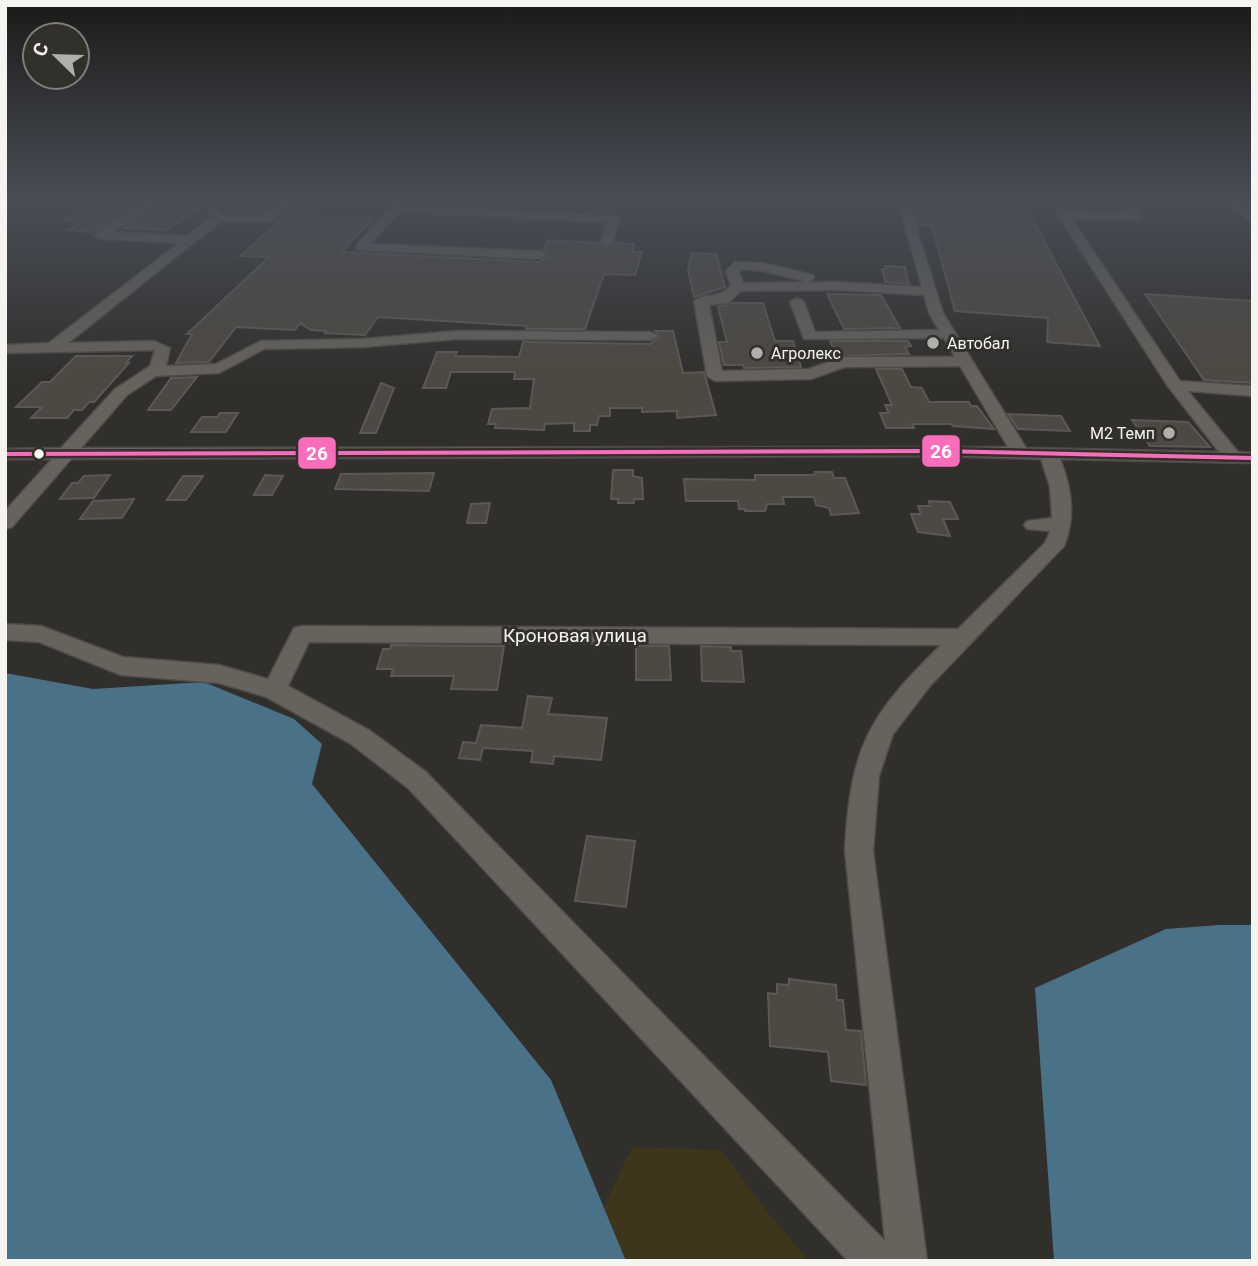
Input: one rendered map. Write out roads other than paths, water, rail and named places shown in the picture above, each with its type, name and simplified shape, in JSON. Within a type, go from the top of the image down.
[{"type":"street","points":[[52,348],[164,260]]},
{"type":"street","points":[[921,260],[936,313],[1020,452]]},
{"type":"street","points":[[1092,260],[1175,385],[1233,458]]},
{"type":"street","points":[[738,287],[732,271],[735,266],[745,265],[838,286]]},
{"type":"street","points":[[930,291],[838,286],[738,287],[723,300],[701,301],[715,376],[811,374],[842,362],[965,360]]},
{"type":"street","points":[[796,302],[809,336],[949,334]]},
{"type":"street","points":[[5,523],[121,392],[156,371],[214,370],[261,345],[363,344],[437,335],[651,336]]},
{"type":"street","points":[[5,349],[154,345],[163,348],[164,355],[156,371]]},
{"type":"street","points":[[1175,385],[1253,391]]},
{"type":"street","points":[[5,454],[1020,452],[1253,458]]},
{"type":"street","points":[[907,1261],[859,851],[861,807],[868,762],[891,716],[1054,546],[1050,519],[1056,470],[1048,453]]},
{"type":"street","points":[[5,632],[41,634],[121,666],[219,674],[274,690],[360,737],[416,780],[876,1261]]},
{"type":"street","name":"Кроновая улица","points":[[274,690],[302,634],[964,637]]},
{"type":"water","points":[[5,673],[93,689],[204,682],[294,719],[322,744],[312,784],[551,1080],[626,1261],[5,1261]]},
{"type":"water","points":[[1253,925],[1253,1261],[1054,1261],[1035,988],[1166,929]]},
{"type":"place","name":"Автобал","points":[[933,343]]},
{"type":"place","name":"Агролекс","points":[[757,353]]},
{"type":"place","name":"М2 Темп","points":[[1169,433]]}]
